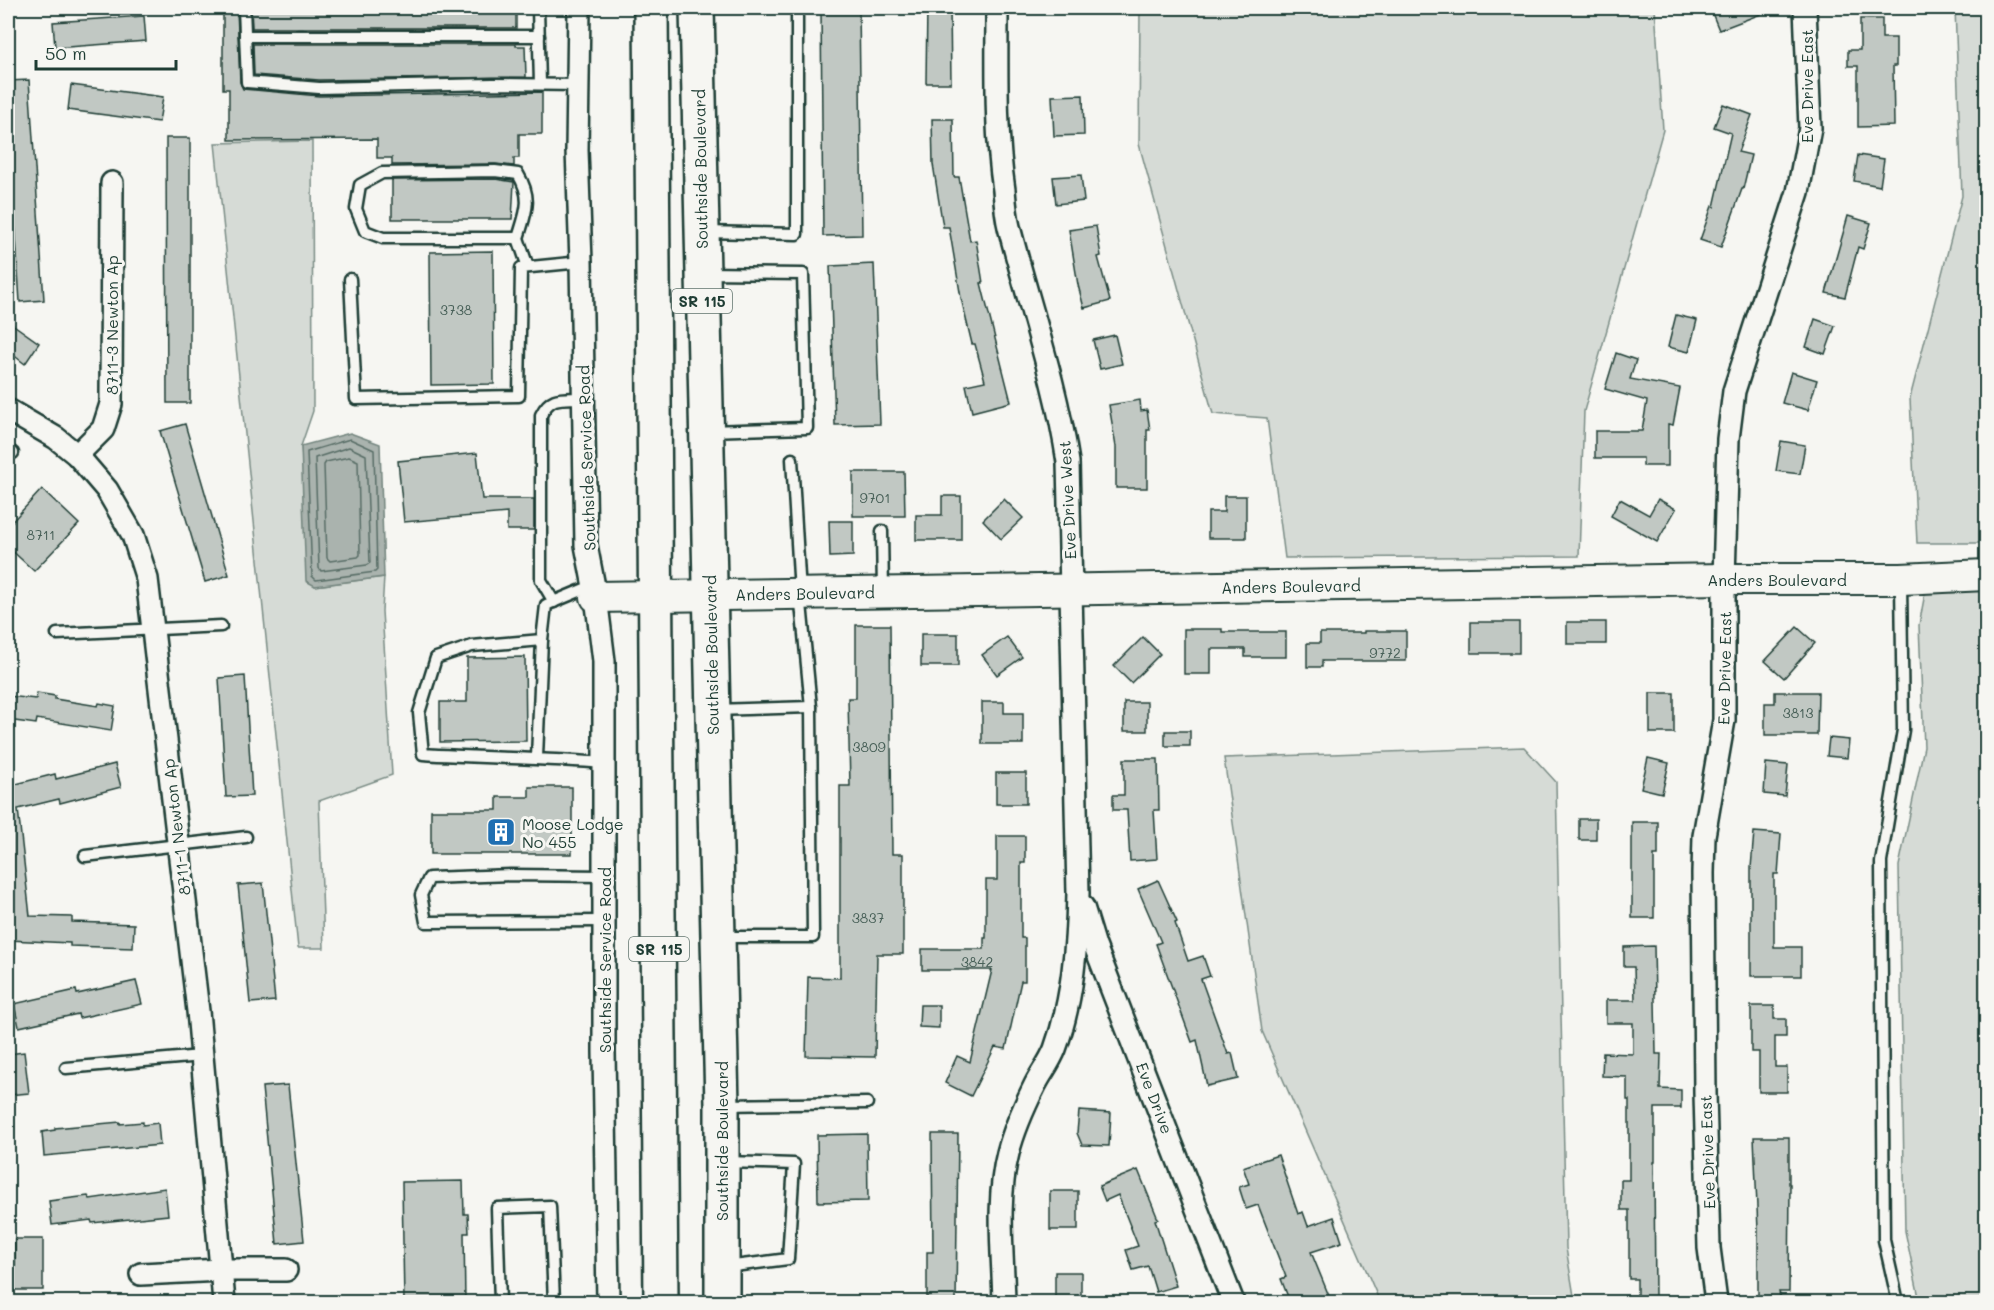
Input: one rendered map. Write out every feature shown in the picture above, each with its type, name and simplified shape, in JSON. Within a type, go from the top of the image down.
[{"type":"highway","name":"SR 115","points":[[651,8],[661,1302]]},
{"type":"highway","name":"Southside Boulevard","points":[[697,8],[722,1105],[722,1302]]},
{"type":"street","name":"Southside Service Road","points":[[579,8],[577,150],[586,545],[595,591],[604,661],[603,1052],[608,1302]]},
{"type":"street","name":"Eve Drive West","points":[[997,8],[997,123],[1009,225],[1064,433],[1068,462],[1078,893]]},
{"type":"street","name":"Eve Drive East","points":[[1716,1302],[1709,1248],[1703,873],[1704,837],[1724,720],[1724,579],[1728,439],[1734,391],[1798,192],[1808,146],[1810,117],[1805,8]]},
{"type":"street","name":"8711-3 Newton Ap","points":[[77,455],[103,429],[111,404],[112,183]]},
{"type":"street","name":"8711-1 Newton Ap","points":[[9,413],[56,438],[77,455],[106,490],[133,535],[147,579],[187,913],[224,1302]]},
{"type":"street","name":"Anders Boulevard","points":[[595,591],[657,595],[1724,579],[1901,579],[1986,575]]},
{"type":"street","points":[[1004,1302],[1002,1207],[1006,1163],[1017,1124],[1035,1084],[1054,1051],[1067,1005],[1077,945],[1078,893]]},
{"type":"street","name":"Eve Drive","points":[[1078,893],[1095,946],[1233,1302]]},
{"type":"street","points":[[141,1274],[286,1270]]},
{"type":"lane","points":[[244,8],[247,82],[319,88],[578,85]]},
{"type":"lane","points":[[538,8],[540,84]]},
{"type":"lane","points":[[701,232],[796,234],[797,8]]},
{"type":"lane","points":[[245,36],[539,36]]},
{"type":"lane","points":[[518,238],[383,238],[374,235],[365,231],[356,209],[360,185],[382,172],[495,171],[518,174],[525,186],[528,207],[518,238],[528,267]]},
{"type":"lane","points":[[350,279],[356,399],[519,396],[521,268],[581,262]]},
{"type":"lane","points":[[702,273],[803,274],[807,416],[807,428],[706,431]]},
{"type":"lane","points":[[554,602],[541,580],[541,415],[546,405],[552,400],[583,398]]},
{"type":"lane","points":[[718,937],[813,937],[811,707],[800,593],[792,459]]},
{"type":"lane","points":[[882,531],[883,592]]},
{"type":"lane","points":[[1898,1302],[1884,1240],[1881,862],[1903,730],[1901,579]]},
{"type":"lane","points":[[537,757],[542,640],[546,605],[595,591]]},
{"type":"lane","points":[[57,634],[221,626]]},
{"type":"lane","points":[[542,640],[472,645],[436,658],[419,713],[423,754],[504,759],[537,757],[604,763]]},
{"type":"lane","points":[[713,710],[811,707]]},
{"type":"lane","points":[[85,856],[246,837]]},
{"type":"lane","points":[[604,876],[511,875],[429,878],[421,895],[426,922],[604,921]]},
{"type":"lane","points":[[66,1068],[201,1056]]},
{"type":"lane","points":[[722,1105],[867,1103]]},
{"type":"lane","points":[[722,1162],[794,1164],[788,1259],[722,1267]]},
{"type":"lane","points":[[500,1302],[497,1208],[550,1206],[554,1302]]},
{"type":"shaded area","points":[[1140,8],[1655,8],[1663,130],[1584,411],[1579,556],[1285,558],[1267,418],[1213,414],[1139,144]]},
{"type":"shaded area","points":[[1955,8],[1986,8],[1986,543],[1917,543],[1910,398],[1962,196]]},
{"type":"shaded area","points":[[312,141],[313,411],[301,446],[315,586],[384,577],[382,611],[392,775],[319,801],[324,948],[298,948],[215,143]]},
{"type":"shaded area","points":[[1986,587],[1986,1302],[1920,1302],[1905,1231],[1899,866],[1924,747],[1919,625],[1926,588]]},
{"type":"shaded area","points":[[1524,747],[1556,782],[1566,1248],[1575,1302],[1380,1302],[1262,1031],[1224,758]]},
{"type":"water","points":[[350,433],[380,444],[384,577],[315,586],[306,581],[301,446]]},
{"type":"building","points":[[223,8],[237,8],[240,82],[243,89],[319,96],[542,92],[542,134],[519,134],[519,158],[514,158],[514,166],[495,164],[392,165],[392,158],[377,158],[377,139],[229,140],[229,89],[223,89]]},
{"type":"building","points":[[251,8],[516,8],[516,28],[252,28]]},
{"type":"building","points":[[821,8],[859,8],[862,235],[823,236]]},
{"type":"building","points":[[927,8],[950,8],[951,83],[926,83]]},
{"type":"building","points":[[1710,8],[1774,8],[1774,9],[1719,30]]},
{"type":"building","points":[[144,16],[146,41],[55,48],[53,22]]},
{"type":"building","points":[[1860,19],[1882,19],[1882,38],[1896,38],[1896,66],[1893,66],[1894,126],[1858,127],[1858,66],[1848,66],[1848,50],[1860,50]]},
{"type":"building","points":[[253,44],[516,44],[516,46],[525,46],[526,77],[319,80],[254,75]]},
{"type":"building","points":[[29,80],[44,300],[20,302],[8,81]]},
{"type":"building","points":[[71,85],[163,97],[159,122],[68,110]]},
{"type":"building","points":[[1083,95],[1084,135],[1054,136],[1052,96]]},
{"type":"building","points":[[1723,104],[1752,115],[1738,152],[1751,155],[1743,189],[1721,247],[1700,240],[1712,206],[1714,207],[1731,133],[1714,127]]},
{"type":"building","points":[[932,119],[953,119],[954,177],[959,177],[970,241],[976,240],[983,283],[981,283],[1011,402],[972,412],[966,385],[985,381],[975,344],[972,344],[961,298],[949,227],[943,227],[933,164]]},
{"type":"building","points":[[166,138],[190,138],[190,403],[167,403]]},
{"type":"building","points":[[1858,155],[1884,159],[1880,186],[1854,181]]},
{"type":"building","points":[[1081,175],[1084,201],[1056,204],[1053,177]]},
{"type":"building","points":[[495,179],[514,182],[512,219],[392,219],[392,180]]},
{"type":"building","points":[[1848,216],[1871,223],[1863,249],[1858,247],[1845,297],[1826,293]]},
{"type":"building","points":[[1096,226],[1101,256],[1098,257],[1110,301],[1084,308],[1069,230]]},
{"type":"building","points":[[493,251],[494,384],[431,385],[430,252]]},
{"type":"building","points":[[874,264],[880,424],[835,425],[830,266]]},
{"type":"building","points":[[1676,315],[1697,320],[1689,352],[1668,347]]},
{"type":"building","points":[[1815,319],[1835,326],[1825,354],[1806,347]]},
{"type":"building","points":[[8,321],[39,343],[25,364],[8,351]]},
{"type":"building","points":[[1115,335],[1122,364],[1100,369],[1093,340]]},
{"type":"building","points":[[1616,353],[1636,360],[1630,379],[1680,388],[1673,425],[1668,424],[1668,466],[1643,466],[1643,458],[1595,458],[1595,431],[1642,431],[1647,401],[1605,389]]},
{"type":"building","points":[[1791,372],[1817,380],[1808,410],[1782,403]]},
{"type":"building","points":[[1140,400],[1141,411],[1147,410],[1150,430],[1147,430],[1147,488],[1116,488],[1116,447],[1109,405]]},
{"type":"building","points":[[185,424],[229,575],[205,582],[160,431]]},
{"type":"building","points":[[1781,441],[1805,445],[1800,474],[1776,471]]},
{"type":"building","points":[[477,453],[482,499],[534,499],[534,530],[507,530],[507,513],[404,522],[398,461]]},
{"type":"building","points":[[853,472],[904,472],[905,516],[853,516]]},
{"type":"building","points":[[42,489],[79,524],[34,571],[8,547],[8,526]]},
{"type":"building","points":[[942,496],[961,496],[961,540],[916,540],[916,515],[942,515]]},
{"type":"building","points":[[1224,496],[1246,496],[1246,538],[1208,538],[1208,512],[1224,512]]},
{"type":"building","points":[[1004,499],[1023,518],[1001,539],[983,520]]},
{"type":"building","points":[[1620,499],[1649,515],[1658,499],[1676,509],[1657,542],[1611,516]]},
{"type":"building","points":[[829,521],[853,521],[853,556],[830,557]]},
{"type":"building","points":[[1471,622],[1519,622],[1519,653],[1471,653]]},
{"type":"building","points":[[1567,622],[1606,622],[1606,644],[1567,644]]},
{"type":"building","points":[[856,625],[890,625],[892,854],[903,854],[903,954],[877,954],[875,1057],[806,1056],[808,977],[840,978],[840,786],[850,786],[848,698],[856,698]]},
{"type":"building","points":[[1797,627],[1815,643],[1784,678],[1765,661]]},
{"type":"building","points":[[1184,629],[1222,629],[1222,632],[1286,632],[1286,657],[1245,657],[1245,649],[1211,649],[1211,674],[1184,674]]},
{"type":"building","points":[[1364,631],[1406,631],[1406,661],[1322,661],[1322,667],[1307,667],[1307,643],[1320,643],[1320,633],[1364,633]]},
{"type":"building","points":[[921,634],[958,634],[958,666],[921,666]]},
{"type":"building","points":[[1007,637],[1022,657],[997,675],[982,655]]},
{"type":"building","points":[[1143,637],[1160,654],[1131,683],[1114,666]]},
{"type":"building","points":[[525,657],[526,741],[440,742],[440,702],[467,702],[467,658]]},
{"type":"building","points":[[245,676],[252,796],[226,797],[219,678]]},
{"type":"building","points":[[1775,692],[1818,692],[1817,735],[1765,735],[1765,703],[1775,703]]},
{"type":"building","points":[[37,693],[55,696],[55,699],[98,706],[99,703],[115,706],[111,731],[37,719],[36,724],[8,720],[8,696],[36,699]]},
{"type":"building","points":[[1650,693],[1674,693],[1674,733],[1650,733]]},
{"type":"building","points":[[982,702],[1004,702],[1004,713],[1023,713],[1023,744],[982,744]]},
{"type":"building","points":[[1124,702],[1147,702],[1147,731],[1124,731]]},
{"type":"building","points":[[1165,731],[1190,731],[1190,746],[1165,746]]},
{"type":"building","points":[[1829,738],[1849,740],[1847,758],[1827,756]]},
{"type":"building","points":[[1648,758],[1669,763],[1662,793],[1641,788]]},
{"type":"building","points":[[1124,759],[1158,759],[1159,810],[1154,810],[1157,859],[1130,861],[1127,810],[1113,810],[1113,795],[1124,795]]},
{"type":"building","points":[[1766,763],[1788,765],[1785,796],[1764,794]]},
{"type":"building","points":[[115,764],[121,787],[60,803],[59,799],[18,809],[30,916],[72,917],[72,922],[134,924],[133,948],[70,946],[70,943],[9,940],[11,900],[8,901],[8,786],[55,774],[56,779]]},
{"type":"building","points":[[996,773],[1026,773],[1026,804],[996,804]]},
{"type":"building","name":"Moose Lodge No 455","points":[[529,787],[572,787],[572,854],[431,854],[431,810],[497,810],[497,797],[529,797]]},
{"type":"building","points":[[1579,819],[1596,819],[1596,840],[1579,840]]},
{"type":"building","points":[[1632,822],[1658,822],[1658,855],[1654,855],[1654,918],[1632,918]]},
{"type":"building","points":[[1754,832],[1781,834],[1778,874],[1774,874],[1774,947],[1801,947],[1801,976],[1751,976],[1751,868]]},
{"type":"building","points":[[997,836],[1025,836],[1025,863],[1021,863],[1021,938],[1025,938],[1025,981],[1021,981],[1006,1049],[995,1047],[971,1096],[945,1083],[957,1056],[970,1062],[992,970],[922,970],[922,949],[984,949],[986,880],[997,880]]},
{"type":"building","points":[[1158,880],[1177,922],[1175,923],[1188,961],[1203,956],[1210,976],[1201,979],[1228,1054],[1232,1053],[1238,1079],[1207,1086],[1197,1040],[1192,1042],[1156,944],[1161,942],[1138,889]]},
{"type":"building","points":[[263,883],[275,1001],[250,1003],[238,885]]},
{"type":"building","points":[[1654,946],[1656,1054],[1661,1054],[1660,1089],[1681,1090],[1681,1108],[1655,1108],[1655,1302],[1637,1302],[1637,1279],[1629,1279],[1629,1210],[1621,1210],[1621,1180],[1629,1180],[1627,1077],[1602,1076],[1603,1053],[1633,1054],[1633,1023],[1606,1023],[1606,1000],[1635,1000],[1634,967],[1624,967],[1624,947]]},
{"type":"building","points":[[136,981],[142,1004],[79,1018],[78,1014],[19,1027],[14,1004],[76,990],[77,994]]},
{"type":"building","points":[[920,1005],[939,1005],[939,1028],[919,1027]]},
{"type":"building","points":[[1751,1006],[1774,1006],[1774,1019],[1786,1019],[1786,1037],[1775,1037],[1775,1067],[1787,1067],[1787,1092],[1759,1092],[1759,1052],[1751,1052]]},
{"type":"building","points":[[24,1052],[29,1093],[8,1095],[8,1054]]},
{"type":"building","points":[[288,1085],[304,1241],[277,1244],[262,1087]]},
{"type":"building","points":[[1079,1111],[1111,1113],[1109,1146],[1082,1145],[1077,1133]]},
{"type":"building","points":[[120,1122],[120,1124],[143,1122],[143,1125],[158,1123],[160,1145],[44,1156],[42,1132],[55,1130],[55,1128]]},
{"type":"building","points":[[867,1134],[868,1201],[818,1202],[817,1135]]},
{"type":"building","points":[[932,1134],[958,1134],[956,1302],[927,1302],[927,1252],[933,1252]]},
{"type":"building","points":[[1754,1137],[1789,1137],[1789,1292],[1779,1292],[1782,1302],[1758,1302]]},
{"type":"building","points":[[1278,1155],[1298,1214],[1303,1212],[1308,1226],[1334,1217],[1342,1242],[1311,1252],[1329,1296],[1313,1302],[1290,1302],[1281,1279],[1286,1277],[1258,1205],[1246,1209],[1239,1187],[1249,1184],[1243,1167]]},
{"type":"building","points":[[1138,1170],[1158,1219],[1155,1220],[1176,1286],[1156,1292],[1148,1266],[1133,1270],[1126,1250],[1138,1246],[1118,1195],[1105,1201],[1099,1186]]},
{"type":"building","points":[[463,1181],[464,1214],[468,1214],[469,1233],[464,1233],[465,1302],[404,1302],[402,1182]]},
{"type":"building","points":[[165,1188],[168,1215],[52,1225],[49,1201],[88,1196],[90,1199]]},
{"type":"building","points":[[1050,1191],[1078,1191],[1078,1230],[1050,1230]]},
{"type":"building","points":[[15,1239],[43,1239],[43,1290],[15,1290]]},
{"type":"building","points":[[1055,1272],[1081,1272],[1081,1302],[1055,1302]]},
{"type":"place","name":"Moose Lodge No 455","points":[[501,832]]}]
